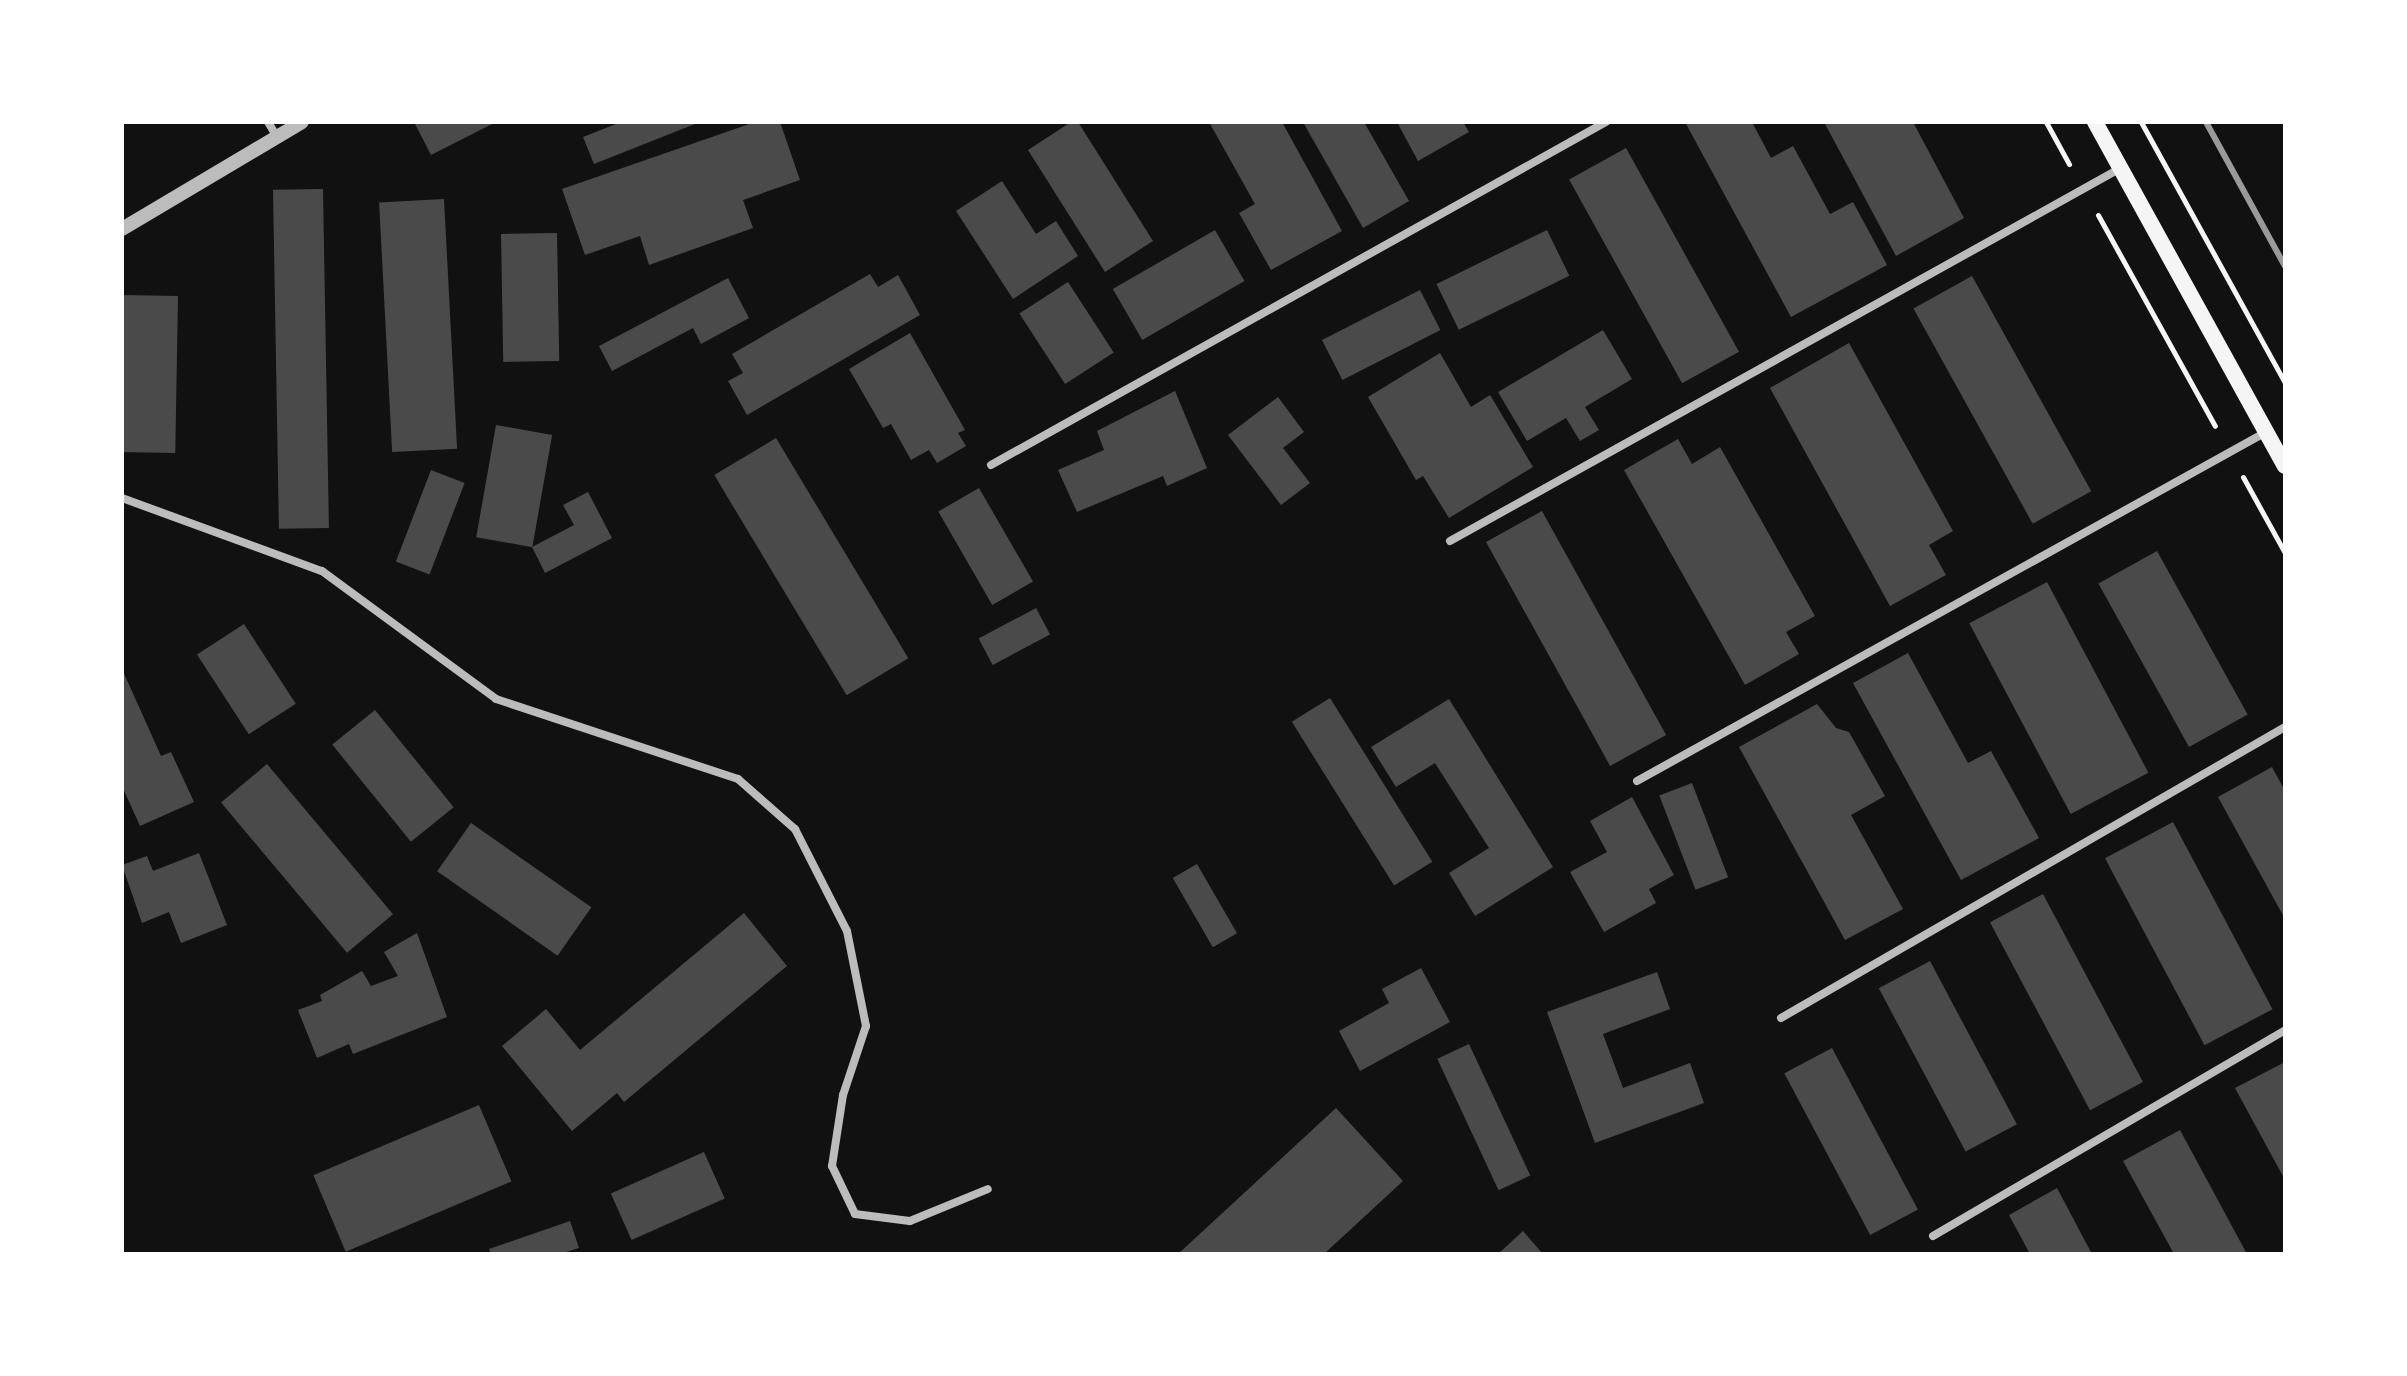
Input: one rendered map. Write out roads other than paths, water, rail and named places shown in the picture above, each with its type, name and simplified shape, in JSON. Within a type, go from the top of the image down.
[{"type":"main road","points":[[2095,122],[2285,466]]},
{"type":"street","points":[[268,122],[277,137]]},
{"type":"street","points":[[122,229],[302,122]]},
{"type":"street","points":[[991,465],[1606,122]]},
{"type":"street","points":[[1450,541],[2121,168]]},
{"type":"street","points":[[1637,781],[2266,432]]},
{"type":"street","points":[[122,498],[322,571],[496,699],[738,779],[795,829],[847,931],[866,1026],[843,1095],[832,1166],[855,1214],[910,1221],[988,1189]]},
{"type":"street","points":[[1781,1018],[2285,727]]},
{"type":"street","points":[[1933,1236],[2285,1030]]},
{"type":"railway","points":[[2206,122],[2285,266]]}]
